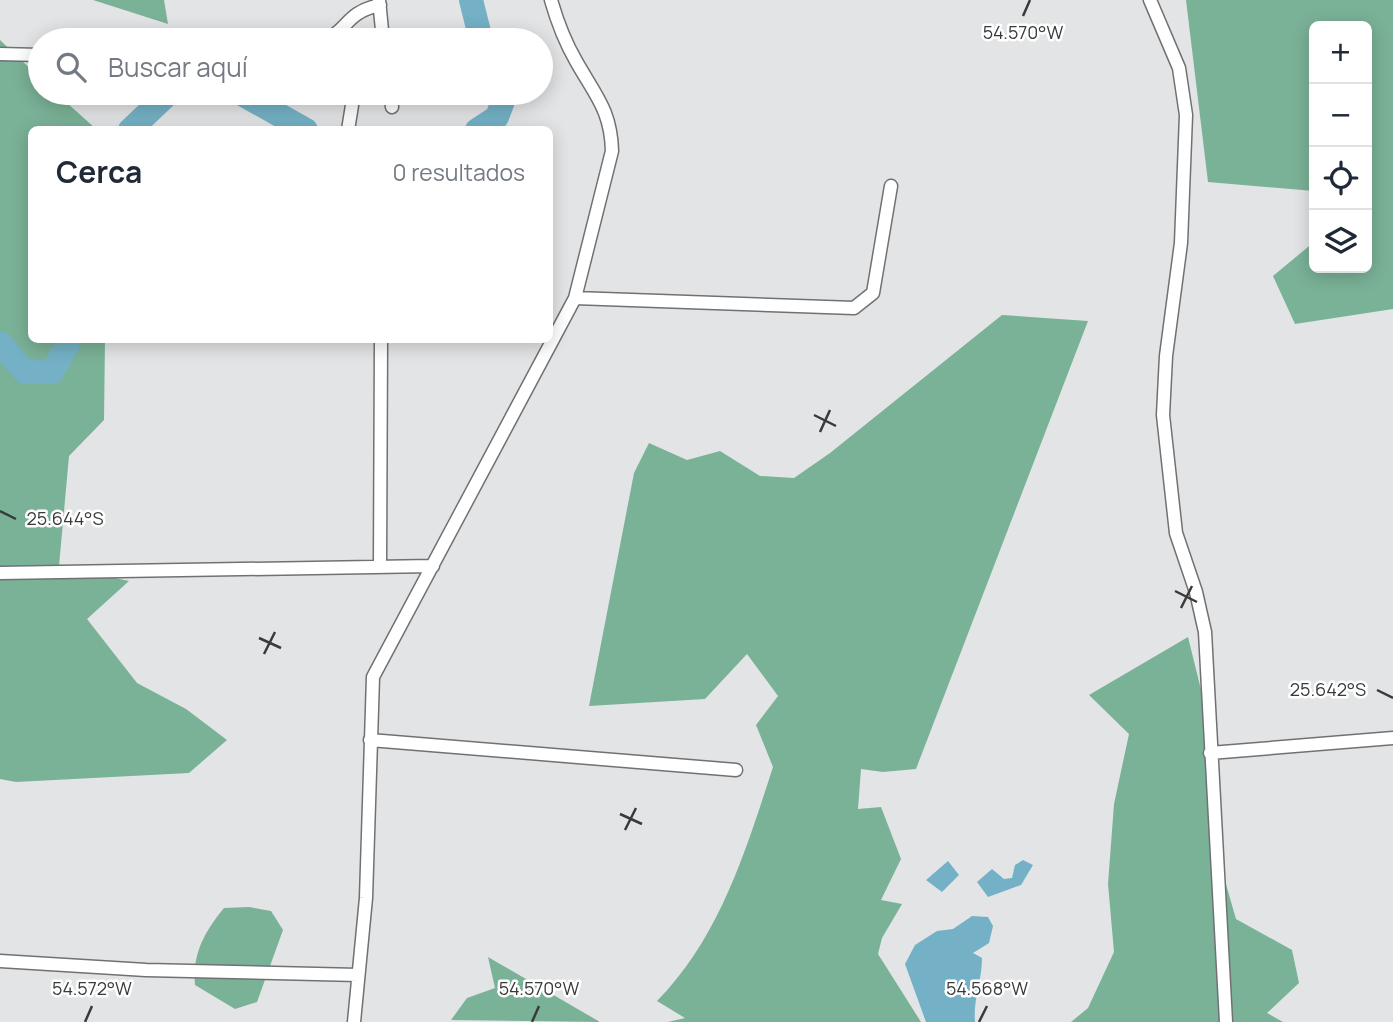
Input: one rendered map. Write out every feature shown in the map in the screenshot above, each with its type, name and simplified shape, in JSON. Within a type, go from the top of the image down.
[{"type":"street","points":[[551,0],[576,62],[605,106],[612,151],[575,298],[553,340]]},
{"type":"street","points":[[1150,0],[1179,68],[1186,115],[1181,243],[1166,356],[1163,415],[1176,533],[1196,592],[1205,632],[1226,1022]]},
{"type":"street","points":[[342,28],[353,14],[379,2],[380,28]]},
{"type":"street","points":[[0,54],[28,55]]},
{"type":"street","points":[[349,126],[353,105]]},
{"type":"street","points":[[575,298],[854,308],[873,293],[891,186]]},
{"type":"street","points":[[380,565],[381,343]]},
{"type":"street","points":[[354,1022],[366,898],[373,677],[551,343]]},
{"type":"street","points":[[0,573],[433,566]]},
{"type":"street","points":[[1210,753],[1393,738]]},
{"type":"street","points":[[370,740],[736,770]]},
{"type":"street","points":[[0,961],[146,970],[358,975]]},
{"type":"green space","points":[[93,0],[164,0],[168,24]]},
{"type":"green space","points":[[1186,0],[1393,0],[1393,309],[1295,324],[1273,276],[1309,246],[1309,273],[1372,273],[1372,21],[1309,21],[1309,191],[1208,182]]},
{"type":"green space","points":[[0,40],[28,67],[28,105],[69,105],[93,126],[28,126],[28,343],[105,343],[104,420],[69,456],[59,566],[129,581],[87,619],[137,683],[186,709],[227,740],[189,773],[16,782],[0,779]]},
{"type":"green space","points":[[1002,315],[1088,321],[916,769],[883,772],[861,769],[858,809],[881,807],[901,859],[881,900],[902,904],[882,938],[878,954],[921,1022],[668,1022],[685,1018],[657,1001],[679,976],[714,921],[752,830],[773,767],[756,725],[778,696],[747,654],[705,699],[589,706],[634,473],[649,443],[687,460],[720,451],[760,476],[794,478],[830,453]]},
{"type":"green space","points":[[1188,637],[1209,722],[1221,867],[1236,919],[1292,950],[1299,983],[1267,1013],[1283,1022],[1071,1022],[1088,1008],[1114,952],[1108,884],[1114,804],[1129,734],[1089,695]]},
{"type":"green space","points":[[249,907],[271,911],[283,930],[257,1002],[235,1009],[195,985],[196,963],[206,934],[224,908]]},
{"type":"green space","points":[[488,957],[600,1022],[451,1020],[467,998],[495,988]]},
{"type":"water","points":[[1023,860],[1033,865],[1021,885],[988,897],[977,882],[992,869],[1004,879],[1012,878],[1015,865]]},
{"type":"water","points":[[948,861],[959,875],[942,892],[926,880]]},
{"type":"water","points":[[972,916],[988,917],[993,926],[989,943],[973,953],[982,958],[975,1022],[926,1022],[905,964],[915,945],[937,931],[953,929]]},
{"type":"waterway","points":[[471,0],[478,28]]},
{"type":"waterway","points":[[134,126],[156,105]]},
{"type":"waterway","points":[[261,105],[299,126]]},
{"type":"waterway","points":[[483,126],[497,117],[502,105]]},
{"type":"waterway","points":[[0,343],[25,372],[52,372],[68,343]]}]
